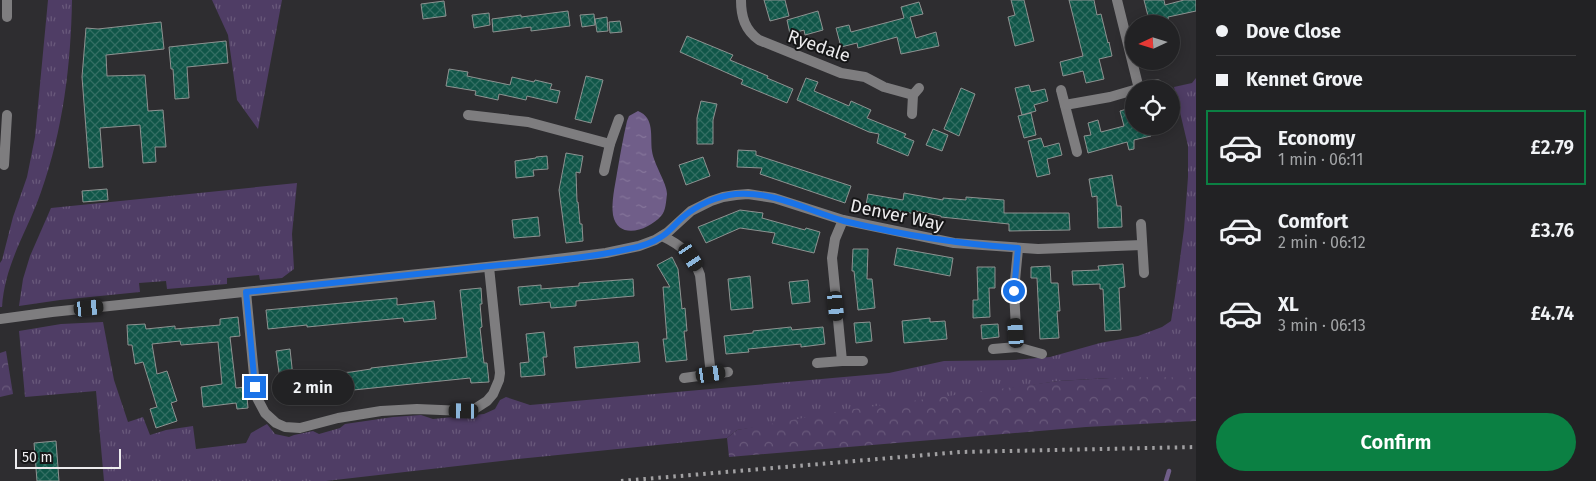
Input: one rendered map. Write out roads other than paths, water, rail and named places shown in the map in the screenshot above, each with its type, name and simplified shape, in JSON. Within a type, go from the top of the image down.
[{"type":"street","points":[[7,0],[7,16]]},
{"type":"street","name":"Ryedale","points":[[741,0],[744,23],[748,30],[759,40],[841,73],[865,77],[884,87],[916,91],[912,114]]},
{"type":"street","points":[[1117,0],[1137,80]]},
{"type":"street","points":[[1061,90],[1077,152]]},
{"type":"street","points":[[1065,106],[1125,92]]},
{"type":"street","points":[[4,165],[3,141],[7,115]]},
{"type":"street","points":[[468,115],[528,122],[610,144]]},
{"type":"street","points":[[604,171],[610,144],[619,119]]},
{"type":"street","name":"Denver Way","points":[[0,319],[606,253],[639,246],[662,236],[690,211],[711,201],[736,194],[774,198],[843,220],[954,243],[1018,248],[1142,245]]},
{"type":"street","points":[[842,361],[832,258],[835,239],[843,220]]},
{"type":"street","points":[[1141,224],[1144,273]]},
{"type":"street","points":[[662,236],[675,242],[686,251],[697,266],[700,274],[711,374]]},
{"type":"street","points":[[1017,346],[1014,291],[1018,248]]},
{"type":"street","points":[[246,292],[256,396],[265,414],[276,423],[285,427],[300,428],[338,418],[381,411],[417,409],[464,411],[480,407],[496,389],[500,373],[488,267]]},
{"type":"street","points":[[993,349],[1017,346],[1042,354]]},
{"type":"street","points":[[817,363],[863,361]]},
{"type":"street","points":[[684,378],[728,372]]},
{"type":"water","points":[[638,111],[647,118],[651,128],[652,151],[665,185],[667,194],[666,206],[656,221],[642,229],[627,230],[621,228],[616,223],[613,215],[613,199],[627,121],[629,116]]},
{"type":"waterway","points":[[1166,481],[1169,471]]},
{"type":"railway","points":[[621,481],[960,452],[1196,447]]}]
